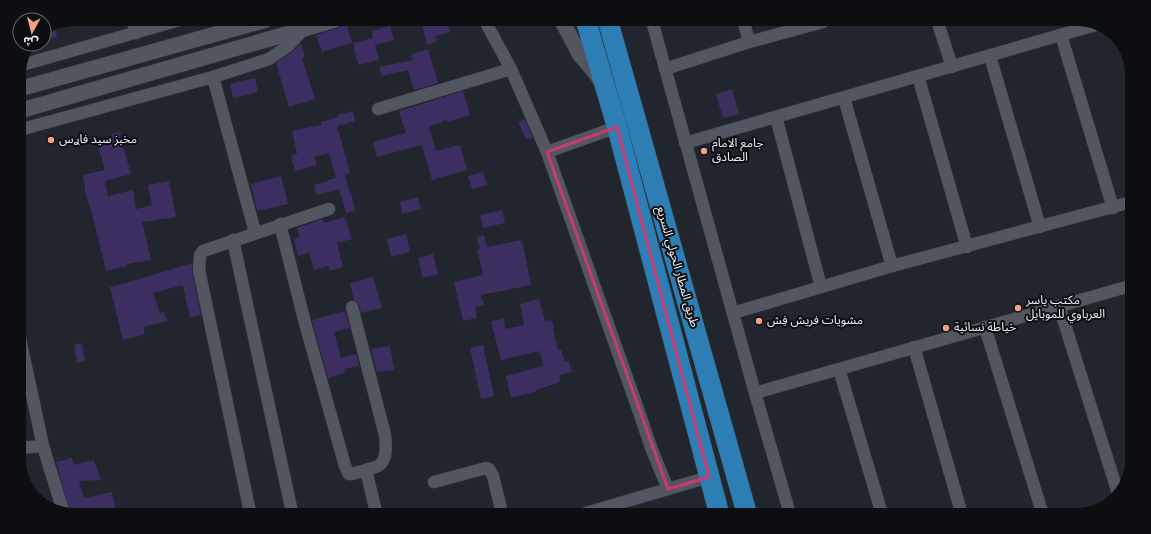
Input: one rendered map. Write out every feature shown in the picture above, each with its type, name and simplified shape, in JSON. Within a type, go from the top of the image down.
[{"type":"highway","name":"طريق المطار الحولي السريع","points":[[587,26],[617,126],[718,508]]},
{"type":"highway","name":"طريق المطار الحولي السريع","points":[[609,26],[745,505]]},
{"type":"highway","points":[[720,508],[739,500],[745,505]]},
{"type":"street","points":[[134,26],[136,33]]},
{"type":"street","points":[[27,64],[161,26]]},
{"type":"street","points":[[26,87],[245,26]]},
{"type":"street","points":[[26,108],[316,26]]},
{"type":"street","points":[[488,26],[510,69],[547,152],[652,450],[668,488]]},
{"type":"street","points":[[564,26],[575,49],[597,75],[607,94]]},
{"type":"street","points":[[653,26],[788,508]]},
{"type":"street","points":[[745,26],[749,42]]},
{"type":"street","points":[[665,69],[749,42],[808,26]]},
{"type":"street","points":[[939,26],[952,67]]},
{"type":"street","points":[[685,143],[1087,27]]},
{"type":"street","points":[[26,128],[213,78],[270,60],[288,46],[303,30]]},
{"type":"street","points":[[1061,35],[1113,208]]},
{"type":"street","points":[[202,38],[200,43],[202,49],[205,54],[211,56]]},
{"type":"street","points":[[164,48],[172,54],[173,63],[171,68]]},
{"type":"street","points":[[990,56],[1040,227]]},
{"type":"street","points":[[378,109],[510,69]]},
{"type":"street","points":[[918,76],[967,247]]},
{"type":"street","points":[[213,78],[255,232]]},
{"type":"street","points":[[844,98],[892,266]]},
{"type":"street","points":[[776,117],[821,287]]},
{"type":"street","points":[[547,152],[617,126]]},
{"type":"street","points":[[733,313],[892,266],[1125,204]]},
{"type":"street","points":[[249,508],[199,270],[200,255],[203,251],[255,232],[329,209]]},
{"type":"street","points":[[280,224],[304,323],[345,466],[349,474],[379,465],[383,460],[386,445],[385,435],[352,307]]},
{"type":"street","points":[[233,240],[291,508]]},
{"type":"street","points":[[755,393],[1125,287]]},
{"type":"street","points":[[1059,306],[1116,487]]},
{"type":"street","points":[[985,327],[1041,508]]},
{"type":"street","points":[[914,348],[960,508]]},
{"type":"street","points":[[26,365],[44,446],[61,506]]},
{"type":"street","points":[[839,369],[880,508]]},
{"type":"street","points":[[26,447],[44,446]]},
{"type":"street","points":[[434,482],[486,468],[490,469],[501,508]]},
{"type":"street","points":[[366,470],[375,508]]},
{"type":"street","points":[[602,508],[709,477]]},
{"type":"highlighted area","points":[[617,127],[709,477],[668,489],[547,152]]},
{"type":"building","points":[[347,26],[352,43],[322,52],[316,35]]},
{"type":"building","points":[[390,26],[394,40],[375,45],[379,60],[358,65],[353,43],[373,38],[372,31]]},
{"type":"building","points":[[422,26],[448,26],[450,32],[435,36],[437,42],[427,45]]},
{"type":"building","points":[[56,30],[57,37],[52,38],[52,32]]},
{"type":"building","points":[[301,43],[305,58],[302,58],[315,99],[289,107],[276,63],[292,52]]},
{"type":"building","points":[[428,49],[438,83],[414,90],[408,70],[382,76],[379,67],[413,60],[411,54]]},
{"type":"building","points":[[255,78],[258,92],[233,98],[230,84]]},
{"type":"building","points":[[732,89],[739,114],[723,118],[716,94]]},
{"type":"building","points":[[463,91],[470,115],[447,122],[446,120],[429,127],[436,151],[460,145],[467,170],[432,180],[422,145],[377,157],[373,142],[406,133],[399,111]]},
{"type":"building","points":[[353,111],[355,121],[337,126],[350,173],[345,175],[350,193],[351,192],[355,211],[346,213],[339,189],[317,195],[314,185],[336,178],[329,153],[314,157],[317,165],[295,171],[291,156],[297,154],[292,131],[321,125],[321,122],[338,117],[337,115]]},
{"type":"building","points":[[525,119],[533,138],[526,139],[518,122]]},
{"type":"building","points":[[119,132],[131,174],[105,181],[108,196],[133,190],[136,209],[152,205],[148,185],[169,181],[176,217],[142,222],[151,260],[127,264],[127,266],[106,271],[91,210],[86,196],[83,175],[105,170],[98,146],[113,142],[111,134]]},
{"type":"building","points":[[483,172],[487,185],[472,189],[468,176]]},
{"type":"building","points":[[281,176],[288,204],[257,211],[251,184]]},
{"type":"building","points":[[418,197],[421,209],[402,214],[400,202]]},
{"type":"building","points":[[502,210],[505,223],[483,228],[480,215]]},
{"type":"building","points":[[345,217],[352,239],[337,243],[343,267],[330,271],[328,266],[314,270],[309,252],[298,256],[294,239],[299,238],[297,228],[323,219],[324,223]]},
{"type":"building","points":[[406,234],[410,252],[391,257],[387,239]]},
{"type":"building","points":[[484,235],[487,247],[522,240],[531,285],[481,295],[484,305],[475,307],[477,318],[463,321],[454,282],[483,275],[477,249],[480,249],[477,237]]},
{"type":"building","points":[[433,254],[438,274],[423,278],[418,258]]},
{"type":"building","points":[[192,263],[192,272],[201,315],[190,318],[183,285],[153,293],[160,313],[164,312],[167,321],[143,327],[145,334],[123,340],[110,287]]},
{"type":"building","points":[[373,277],[382,308],[361,313],[359,305],[354,300],[350,283]]},
{"type":"building","points":[[539,299],[545,321],[552,320],[558,350],[561,349],[565,362],[569,361],[572,372],[559,375],[560,382],[536,390],[537,391],[511,398],[506,376],[543,366],[540,351],[501,360],[491,321],[504,319],[505,329],[524,325],[520,304]]},
{"type":"building","points":[[345,311],[350,328],[334,332],[341,358],[356,354],[359,366],[344,369],[345,373],[328,378],[312,320]]},
{"type":"building","points":[[82,343],[85,361],[77,363],[74,345]]},
{"type":"building","points":[[483,345],[494,396],[481,399],[470,348]]},
{"type":"building","points":[[390,346],[394,370],[377,372],[371,349]]},
{"type":"building","points":[[72,458],[74,465],[94,460],[101,480],[79,481],[84,498],[112,492],[115,508],[69,507],[56,462]]},
{"type":"place","name":"مخبز سيد فاࢪس","points":[[51,140]]},
{"type":"place","name":"جامع الامام الصادق","points":[[704,151]]},
{"type":"place","name":"مكتب ياسر العرباوي للموبايل","points":[[1018,308]]},
{"type":"place","name":"مشويات فريش فِش","points":[[759,321]]},
{"type":"place","name":"خياطة نسائية","points":[[946,328]]}]
